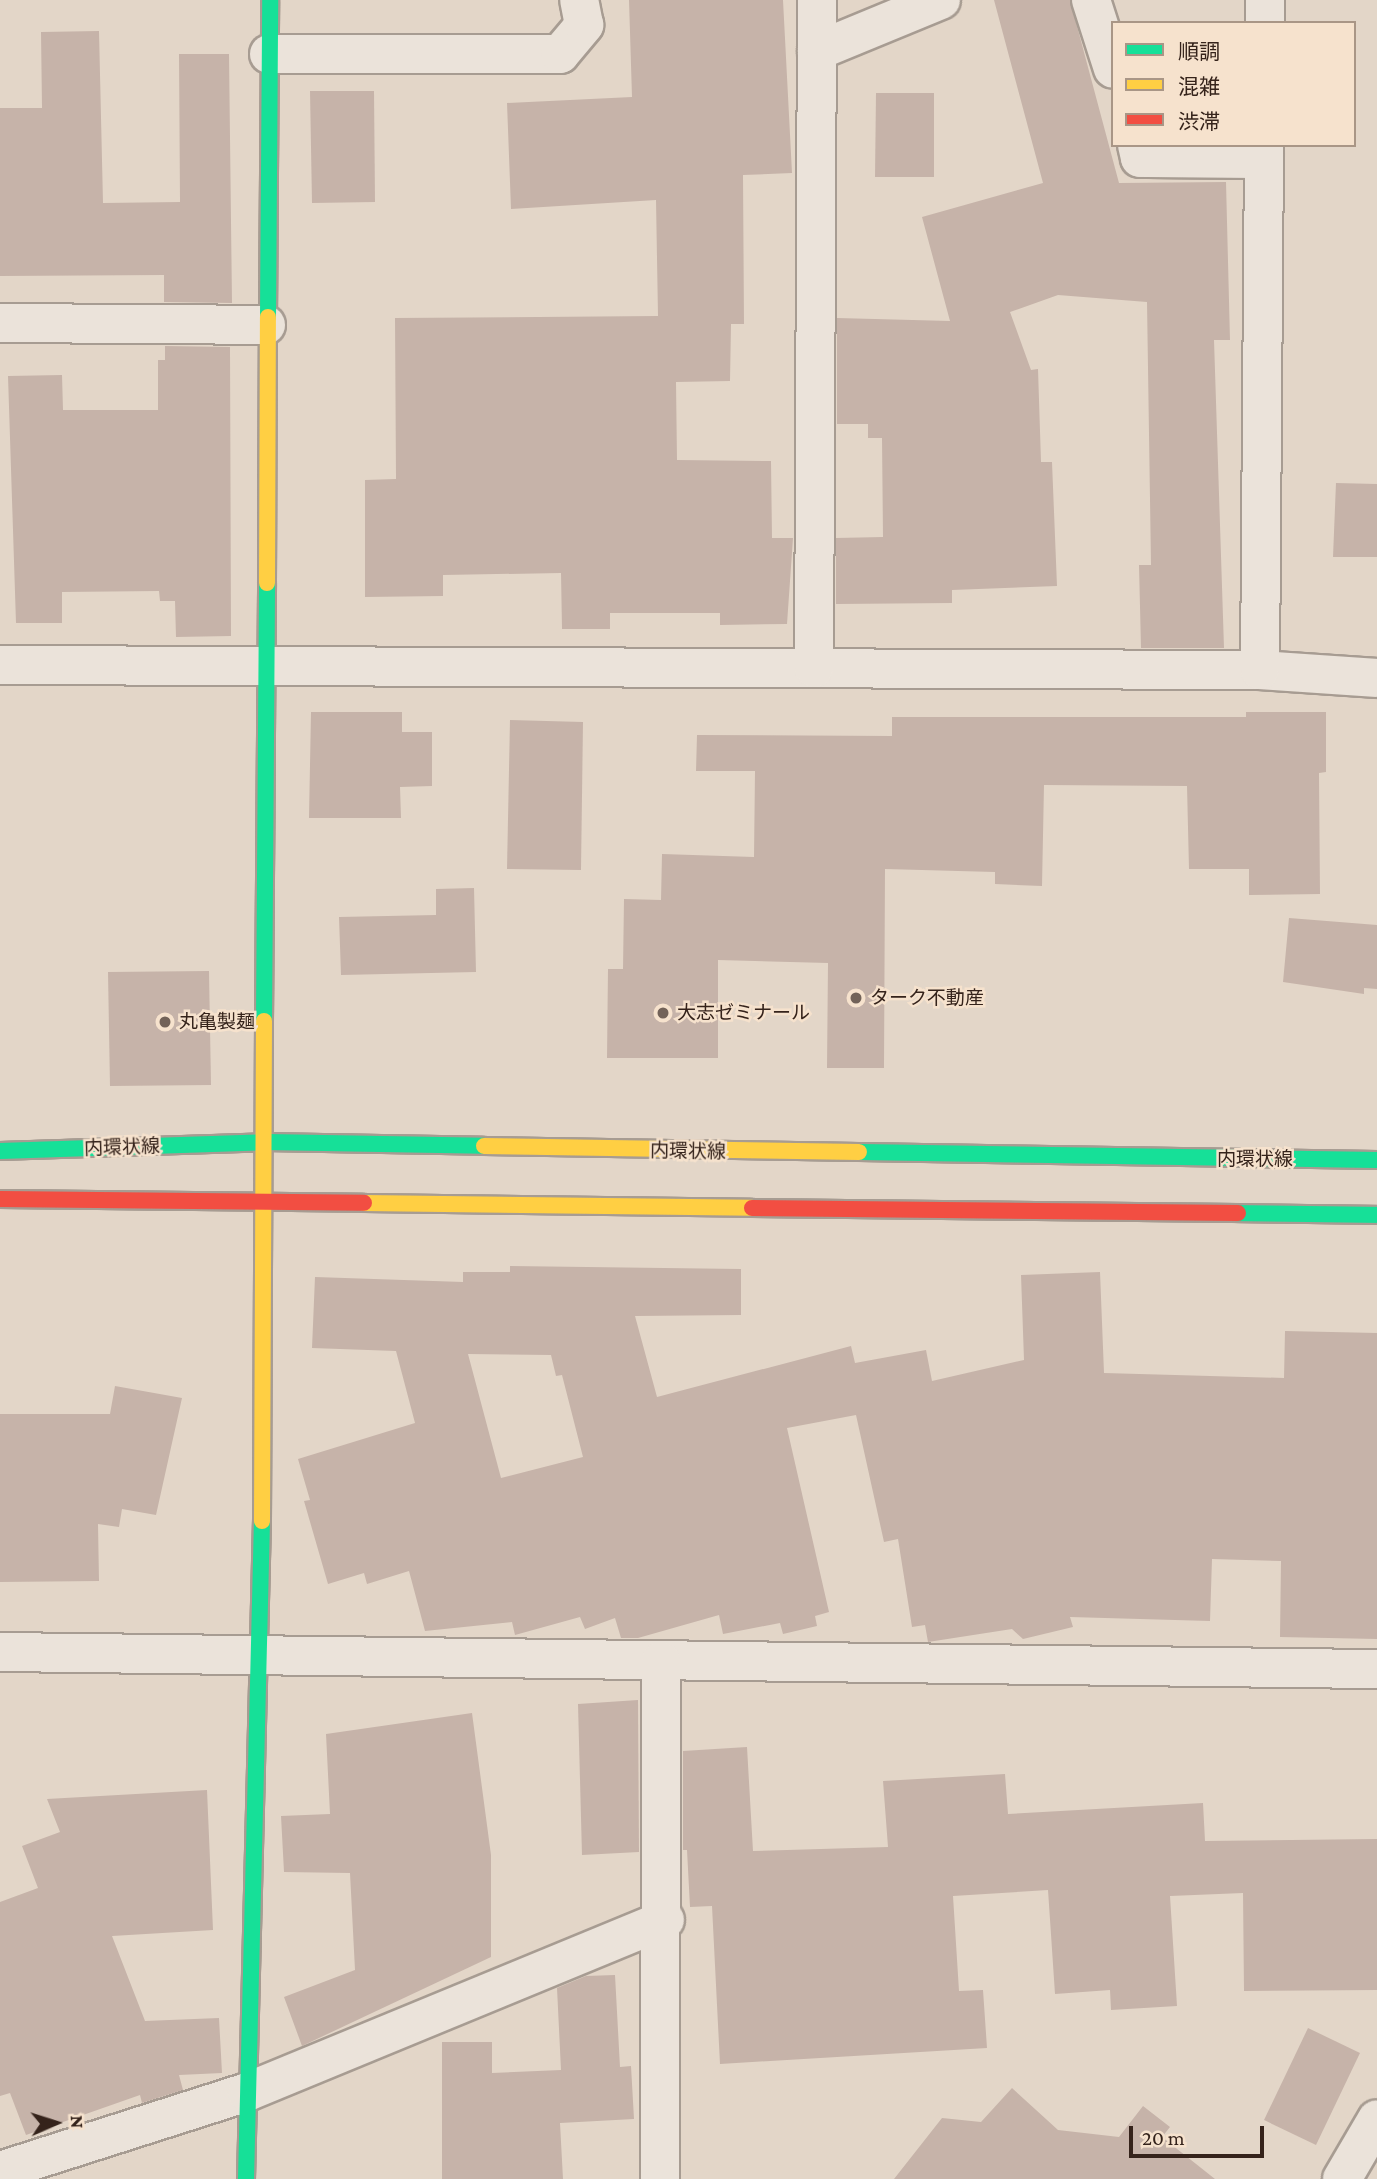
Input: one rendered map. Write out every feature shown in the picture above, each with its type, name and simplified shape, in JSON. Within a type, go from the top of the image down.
[{"type":"street","points":[[246,2179],[261,1655],[263,1203],[270,664],[266,324],[270,0]]},
{"type":"street","points":[[269,54],[560,54],[584,25],[579,0]]},
{"type":"street","points":[[814,668],[817,0]]},
{"type":"street","points":[[817,51],[941,0]]},
{"type":"street","points":[[1091,0],[1111,63]]},
{"type":"street","points":[[1265,0],[1265,21]]},
{"type":"street","points":[[1137,147],[1140,158],[1264,152],[1260,670]]},
{"type":"street","points":[[0,323],[266,324]]},
{"type":"street","points":[[0,665],[1260,670],[1377,678]]},
{"type":"street","name":"内環状線","points":[[0,1151],[265,1142],[1377,1160]]},
{"type":"street","points":[[0,1199],[1377,1215]]},
{"type":"street","points":[[0,1651],[1377,1669]]},
{"type":"street","points":[[660,2179],[665,1920],[661,1661]]},
{"type":"street","points":[[0,2171],[247,2092],[665,1920]]},
{"type":"street","points":[[1342,2179],[1377,2119]]},
{"type":"building","points":[[629,0],[783,0],[792,173],[743,175],[744,324],[731,324],[730,381],[676,382],[677,460],[771,461],[772,538],[793,538],[787,624],[720,625],[720,613],[610,613],[610,629],[562,629],[561,573],[443,575],[443,596],[365,597],[365,480],[396,479],[395,318],[658,316],[656,200],[511,209],[507,103],[632,97]]},
{"type":"building","points":[[994,0],[1070,0],[1119,183],[1226,182],[1230,340],[1214,340],[1224,648],[1141,648],[1139,565],[1151,565],[1147,302],[1058,295],[1010,312],[1031,370],[1038,369],[1041,462],[1052,462],[1057,586],[952,590],[952,603],[836,604],[836,538],[883,537],[882,438],[868,438],[868,424],[837,424],[837,318],[950,321],[922,217],[1043,183]]},
{"type":"building","points":[[99,31],[103,203],[180,202],[179,54],[229,54],[232,303],[164,302],[164,275],[0,276],[0,108],[42,108],[41,32]]},
{"type":"building","points":[[310,91],[374,91],[375,202],[312,203]]},
{"type":"building","points":[[876,93],[934,93],[934,177],[875,177]]},
{"type":"building","points":[[165,346],[230,347],[231,636],[176,637],[175,601],[160,601],[159,591],[62,592],[62,623],[16,623],[8,376],[62,375],[63,410],[158,410],[158,360],[165,360]]},
{"type":"building","points":[[1336,483],[1377,484],[1377,557],[1333,557]]},
{"type":"building","points":[[311,712],[402,712],[402,732],[432,732],[432,786],[400,787],[401,818],[309,818]]},
{"type":"building","points":[[1246,712],[1326,712],[1326,772],[1319,773],[1320,894],[1249,895],[1249,869],[1189,869],[1187,786],[1044,785],[1042,886],[995,884],[995,872],[885,869],[884,1068],[827,1068],[828,963],[718,960],[718,1058],[607,1058],[608,969],[623,969],[624,899],[661,900],[662,854],[754,857],[755,771],[696,771],[697,735],[892,736],[892,717],[1246,717]]},
{"type":"building","points":[[510,720],[583,722],[581,870],[507,869]]},
{"type":"building","points":[[474,888],[476,972],[341,975],[339,917],[436,915],[436,889]]},
{"type":"building","points":[[1289,918],[1377,925],[1377,989],[1364,988],[1364,994],[1283,982]]},
{"type":"building","points":[[209,971],[211,1085],[110,1086],[108,972]]},
{"type":"building","points":[[510,1266],[741,1269],[741,1315],[635,1316],[657,1397],[851,1346],[855,1363],[926,1350],[932,1381],[1024,1360],[1021,1275],[1100,1272],[1104,1373],[1284,1378],[1285,1331],[1377,1333],[1377,1639],[1280,1637],[1281,1561],[1212,1559],[1210,1621],[1070,1617],[1073,1627],[1023,1639],[1012,1629],[928,1642],[925,1625],[912,1627],[898,1539],[884,1542],[856,1415],[787,1428],[829,1612],[815,1616],[817,1626],[783,1634],[780,1623],[723,1634],[719,1615],[638,1638],[621,1638],[615,1618],[585,1629],[580,1617],[515,1635],[512,1622],[425,1631],[409,1571],[367,1584],[364,1573],[328,1584],[304,1501],[310,1500],[298,1459],[415,1423],[396,1351],[312,1348],[315,1277],[463,1282],[463,1272],[510,1272]],"holes":[[[468,1354],[551,1355],[556,1376],[562,1375],[583,1457],[501,1478]]]},
{"type":"building","points":[[115,1386],[182,1398],[156,1515],[122,1509],[119,1527],[98,1524],[99,1581],[0,1582],[0,1414],[110,1414]]},
{"type":"building","points":[[638,1700],[639,1852],[582,1855],[578,1704]]},
{"type":"building","points":[[472,1713],[491,1855],[491,1957],[302,2046],[284,1997],[355,1970],[350,1873],[284,1872],[281,1816],[330,1814],[326,1734]]},
{"type":"building","points":[[747,1747],[753,1851],[888,1847],[883,1781],[1005,1774],[1008,1814],[1203,1803],[1205,1841],[1377,1839],[1377,1990],[1244,1991],[1243,1893],[1170,1896],[1177,2006],[1111,2010],[1110,1990],[1055,1994],[1048,1890],[953,1896],[959,1991],[983,1990],[987,2048],[720,2064],[712,1906],[690,1907],[687,1850],[683,1850],[683,1751]]},
{"type":"building","points":[[207,1790],[213,1930],[112,1936],[145,2021],[219,2018],[222,2073],[179,2075],[183,2090],[142,2103],[140,2095],[26,2135],[10,2093],[0,2096],[0,1902],[38,1888],[22,1846],[60,1832],[47,1799]]},
{"type":"building","points":[[615,1975],[620,2067],[631,2066],[634,2119],[560,2123],[563,2179],[442,2179],[442,2042],[492,2042],[492,2073],[561,2070],[557,1988],[586,1976]]},
{"type":"building","points":[[1308,2028],[1360,2053],[1316,2145],[1264,2120]]},
{"type":"building","points":[[1012,2088],[1058,2130],[1119,2137],[1143,2106],[1170,2127],[1162,2137],[1215,2179],[894,2179],[942,2118],[981,2122]]},
{"type":"traffic: fast","points":[[268,317],[270,0]]},
{"type":"traffic: fast","points":[[264,1021],[267,583]]},
{"type":"traffic: fast","points":[[0,1151],[265,1142],[484,1146]]},
{"type":"traffic: fast","points":[[859,1152],[1377,1160]]},
{"type":"traffic: fast","points":[[1238,1213],[1377,1215]]},
{"type":"traffic: fast","points":[[246,2179],[262,1521]]},
{"type":"traffic: slow","points":[[267,583],[268,317]]},
{"type":"traffic: slow","points":[[262,1521],[264,1021]]},
{"type":"traffic: slow","points":[[484,1146],[859,1152]]},
{"type":"traffic: slow","points":[[364,1203],[752,1208]]},
{"type":"traffic: jam","points":[[0,1199],[364,1203]]},
{"type":"traffic: jam","points":[[752,1208],[1238,1213]]},
{"type":"place","name":"ターク不動産","points":[[856,998]]},
{"type":"place","name":"大志ゼミナール","points":[[663,1013]]},
{"type":"place","name":"丸亀製麺","points":[[165,1022]]}]
